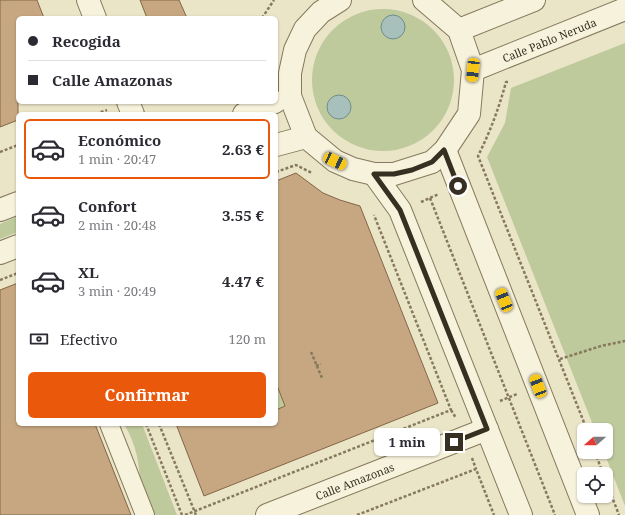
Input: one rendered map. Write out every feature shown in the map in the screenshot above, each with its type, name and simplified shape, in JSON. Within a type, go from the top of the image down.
[{"type":"street","points":[[88,0],[94,16]]},
{"type":"street","points":[[340,0],[319,6],[305,28],[295,50],[281,100],[306,137],[335,161],[353,169],[374,174],[394,174],[412,170],[432,162],[444,150],[469,114],[473,70],[458,30],[424,0]]},
{"type":"street","points":[[458,30],[534,0]]},
{"type":"street","name":"Calle Pablo Neruda","points":[[473,70],[625,9]]},
{"type":"street","points":[[249,112],[270,104]]},
{"type":"street","points":[[278,144],[306,137]]},
{"type":"street","points":[[444,150],[588,515]]},
{"type":"street","points":[[374,174],[400,210],[521,515]]},
{"type":"street","points":[[0,210],[16,204]]},
{"type":"street","points":[[0,253],[16,247]]},
{"type":"street","name":"Calle Amazonas","points":[[267,515],[483,419]]},
{"type":"street","points":[[110,426],[145,515]]},
{"type":"path","points":[[263,16],[274,0]]},
{"type":"path","points":[[512,80],[506,82],[499,106],[478,156],[584,423]]},
{"type":"path","points":[[0,152],[16,146]]},
{"type":"path","points":[[278,171],[296,164],[312,174]]},
{"type":"path","points":[[376,220],[486,175]]},
{"type":"path","points":[[430,198],[555,515]]},
{"type":"path","points":[[185,515],[452,410],[372,213]]},
{"type":"path","points":[[0,280],[16,274]]},
{"type":"path","points":[[560,359],[601,346],[625,341]]},
{"type":"path","points":[[311,352],[322,378]]},
{"type":"path","points":[[316,366],[321,364]]},
{"type":"path","points":[[456,419],[483,419],[509,398],[566,375]]},
{"type":"path","points":[[147,426],[182,515]]},
{"type":"path","points":[[160,426],[196,515]]},
{"type":"path","points":[[357,515],[476,469],[494,515]]},
{"type":"path","points":[[613,499],[619,515]]},
{"type":"green space","points":[[383,9],[403,12],[410,15],[428,25],[438,35],[451,60],[454,80],[451,100],[448,107],[438,125],[428,135],[403,148],[383,151],[363,148],[356,145],[338,135],[328,125],[315,100],[312,80],[315,60],[318,53],[328,35],[338,25],[363,12]]},
{"type":"green space","points":[[625,43],[625,506],[613,475],[613,467],[610,467],[607,459],[613,459],[613,423],[592,423],[487,157],[505,123],[511,88]]},
{"type":"green space","points":[[16,217],[16,233],[0,239],[0,224]]},
{"type":"green space","points":[[278,388],[285,406],[278,409]]},
{"type":"green space","points":[[125,426],[143,426],[177,515],[148,515],[142,493],[135,447]]},
{"type":"water","points":[[393,15],[398,16],[404,22],[404,32],[398,38],[393,39],[388,38],[382,32],[381,27],[382,22],[388,16]]},
{"type":"water","points":[[339,95],[348,98],[351,107],[348,116],[339,119],[330,116],[327,107],[330,98]]},
{"type":"building","points":[[0,0],[37,0],[43,16],[16,16],[16,104],[18,104],[18,112],[16,112],[16,121],[0,127]]},
{"type":"building","points":[[140,0],[179,0],[186,16],[146,16]]},
{"type":"building","points":[[296,173],[323,193],[360,206],[438,403],[204,496],[177,426],[278,426],[278,409],[285,406],[278,388],[278,180]]},
{"type":"building","points":[[16,284],[16,426],[96,426],[131,515],[0,515],[0,290]]},
{"type":"route","points":[[454,442],[487,429],[400,210],[374,174],[394,174],[412,170],[432,162],[444,150],[458,186]]}]
